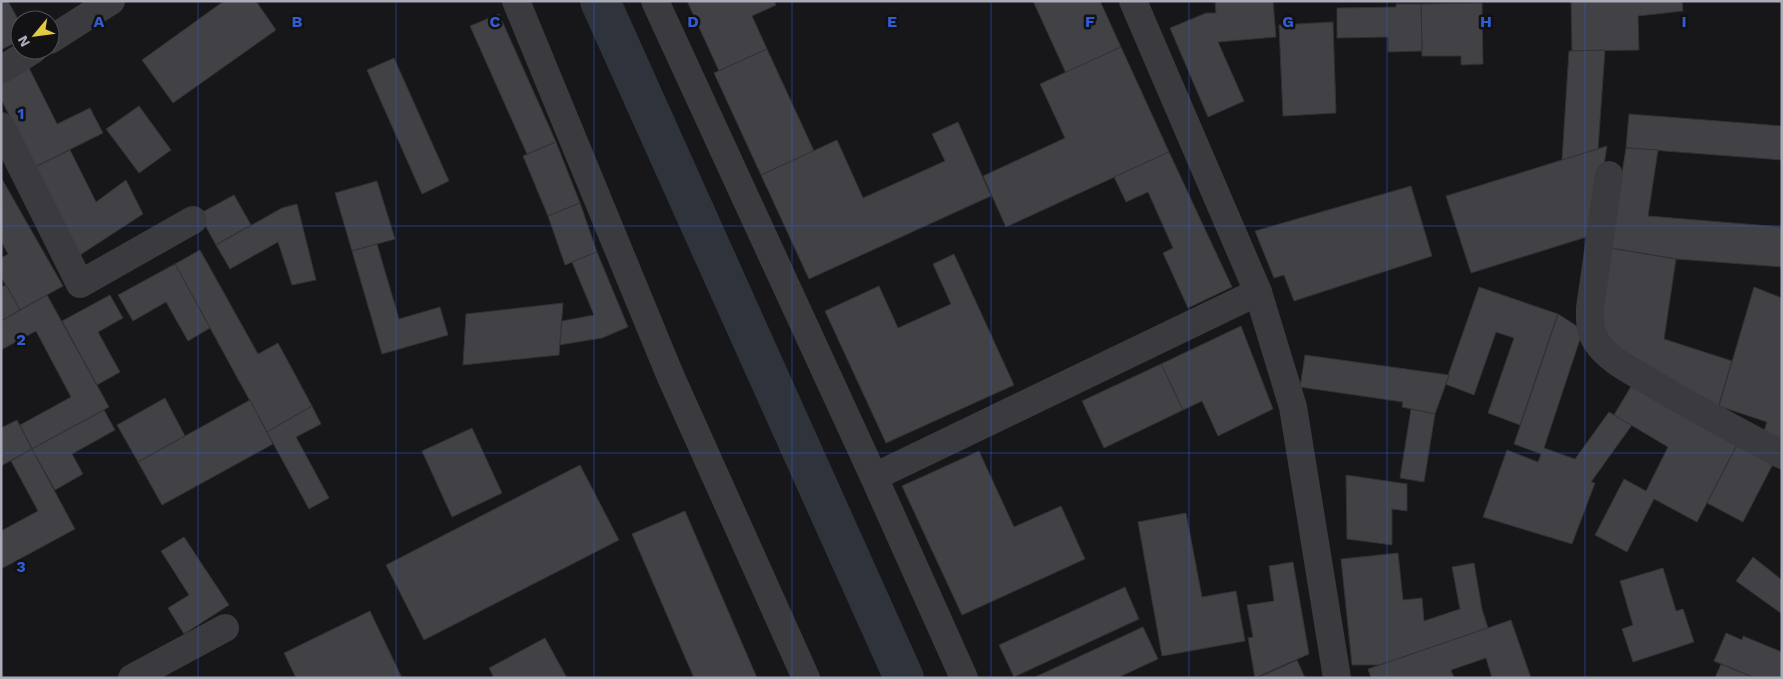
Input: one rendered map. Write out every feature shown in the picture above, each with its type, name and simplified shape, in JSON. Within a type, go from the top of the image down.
[{"type":"street","points":[[60,34],[111,1]]},
{"type":"street","points":[[516,1],[670,375],[806,678]]},
{"type":"street","points":[[655,1],[874,477],[964,678]]},
{"type":"street","points":[[1133,1],[1258,292],[1293,408],[1337,678]]},
{"type":"street","points":[[1,70],[17,60]]},
{"type":"street","points":[[1,126],[80,284],[193,220]]},
{"type":"street","points":[[1609,175],[1590,308],[1590,326],[1595,340],[1606,354],[1625,367],[1689,405],[1782,455]]},
{"type":"street","points":[[874,477],[1258,292]]},
{"type":"street","points":[[132,678],[225,628]]},
{"type":"building","points":[[1,1],[8,1],[13,10],[10,10],[10,45],[1,50]]},
{"type":"building","points":[[224,1],[256,1],[276,30],[173,103],[142,60]]},
{"type":"building","points":[[687,1],[774,1],[776,5],[752,16],[767,49],[719,71]]},
{"type":"building","points":[[1033,1],[1100,1],[1121,47],[1066,73]]},
{"type":"building","points":[[1215,1],[1273,1],[1276,37],[1218,42],[1244,101],[1208,117],[1170,28],[1206,13],[1216,13]]},
{"type":"building","points":[[1571,1],[1682,1],[1683,11],[1638,16],[1639,50],[1572,51]]},
{"type":"building","points":[[1482,3],[1483,64],[1461,65],[1461,56],[1422,56],[1421,4]]},
{"type":"building","points":[[1396,4],[1421,4],[1422,51],[1388,52],[1388,37],[1337,38],[1337,8],[1396,7]]},
{"type":"building","points":[[499,14],[556,142],[527,154],[470,26]]},
{"type":"building","points":[[1333,22],[1336,113],[1283,116],[1279,25]]},
{"type":"building","points":[[1121,47],[1169,152],[1006,227],[983,176],[1065,138],[1040,84]]},
{"type":"building","points":[[767,49],[814,151],[761,175],[714,73]]},
{"type":"building","points":[[1605,50],[1598,149],[1562,160],[1569,51]]},
{"type":"building","points":[[394,58],[449,181],[422,194],[367,70]]},
{"type":"building","points":[[28,66],[57,124],[90,108],[103,133],[35,167],[1,99],[1,80]]},
{"type":"building","points":[[139,106],[171,150],[139,173],[106,129]]},
{"type":"building","points":[[1629,114],[1782,126],[1782,160],[1626,148]]},
{"type":"building","points":[[958,122],[991,196],[809,279],[761,175],[837,140],[863,198],[945,161],[932,134]]},
{"type":"building","points":[[556,142],[580,203],[548,216],[523,156]]},
{"type":"building","points":[[1607,146],[1593,235],[1471,273],[1446,196]]},
{"type":"building","points":[[1626,148],[1658,150],[1648,216],[1782,227],[1782,267],[1676,259],[1610,248]]},
{"type":"building","points":[[70,150],[96,202],[126,180],[143,214],[80,255],[35,167]]},
{"type":"building","points":[[1169,152],[1232,287],[1188,308],[1163,253],[1173,248],[1148,192],[1126,202],[1114,177]]},
{"type":"building","points":[[2,179],[63,286],[20,310],[1,277],[1,258],[8,254],[1,241]]},
{"type":"building","points":[[377,181],[395,239],[352,251],[335,193]]},
{"type":"building","points":[[1411,186],[1432,256],[1294,301],[1284,275],[1274,278],[1255,231]]},
{"type":"building","points":[[234,195],[251,225],[216,245],[199,214]]},
{"type":"building","points":[[580,203],[597,252],[565,265],[548,216]]},
{"type":"building","points":[[297,204],[316,280],[292,285],[278,242],[230,269],[216,245],[282,208]]},
{"type":"building","points":[[377,244],[399,319],[440,307],[448,335],[382,354],[352,251]]},
{"type":"building","points":[[1610,248],[1676,259],[1664,339],[1732,361],[1717,411],[1612,344],[1598,327]]},
{"type":"building","points":[[200,250],[258,354],[278,343],[312,406],[267,432],[175,264]]},
{"type":"building","points":[[597,252],[628,327],[602,338],[559,345],[562,321],[594,315],[572,262]]},
{"type":"building","points":[[954,254],[1014,385],[886,443],[825,311],[879,286],[898,328],[951,304],[933,264]]},
{"type":"building","points":[[175,264],[210,328],[188,341],[166,302],[133,321],[118,295]]},
{"type":"building","points":[[6,285],[20,310],[1,321],[1,287]]},
{"type":"building","points":[[1479,287],[1558,314],[1520,425],[1488,413],[1514,338],[1496,332],[1474,395],[1445,384]]},
{"type":"building","points":[[1754,287],[1782,298],[1782,447],[1761,440],[1767,422],[1719,406]]},
{"type":"building","points":[[47,295],[109,407],[32,449],[20,425],[71,397],[36,331],[1,350],[1,321]]},
{"type":"building","points":[[110,295],[123,318],[98,332],[120,372],[97,385],[62,321]]},
{"type":"building","points":[[563,303],[559,355],[463,365],[466,314]]},
{"type":"building","points":[[1558,314],[1583,330],[1544,448],[1575,459],[1609,412],[1632,425],[1591,482],[1595,483],[1572,544],[1483,517],[1507,450],[1538,462],[1541,454],[1514,444]]},
{"type":"building","points":[[1241,326],[1273,409],[1218,436],[1202,401],[1183,410],[1161,364]]},
{"type":"building","points":[[1305,355],[1449,375],[1435,414],[1402,407],[1403,402],[1300,387]]},
{"type":"building","points":[[1161,364],[1183,410],[1104,448],[1082,401]]},
{"type":"building","points":[[1636,378],[1737,445],[1697,522],[1654,499],[1627,552],[1595,535],[1624,479],[1646,491],[1668,447],[1614,415]]},
{"type":"building","points":[[165,398],[185,436],[138,462],[117,425]]},
{"type":"building","points":[[250,400],[273,444],[162,505],[138,462]]},
{"type":"building","points":[[312,406],[321,424],[296,437],[329,498],[309,509],[267,432]]},
{"type":"building","points":[[1411,409],[1435,414],[1424,482],[1400,478]]},
{"type":"building","points":[[104,410],[115,430],[72,454],[83,474],[55,490],[32,449]]},
{"type":"building","points":[[17,420],[32,449],[1,466],[1,428]]},
{"type":"building","points":[[472,428],[502,493],[452,517],[422,451]]},
{"type":"building","points":[[1737,445],[1773,464],[1743,522],[1707,503]]},
{"type":"building","points":[[32,449],[75,529],[1,569],[1,531],[38,511],[11,461]]},
{"type":"building","points":[[979,451],[1014,527],[1061,506],[1085,559],[962,615],[902,486]]},
{"type":"building","points":[[580,465],[619,540],[424,640],[386,565]]},
{"type":"building","points":[[1346,475],[1407,484],[1407,511],[1392,509],[1392,545],[1347,539]]},
{"type":"building","points":[[685,511],[757,678],[694,678],[632,534]]},
{"type":"building","points":[[1186,513],[1202,597],[1236,591],[1245,641],[1162,656],[1138,522]]},
{"type":"building","points":[[184,537],[229,605],[184,634],[168,608],[189,595],[161,551]]},
{"type":"building","points":[[1398,553],[1403,600],[1422,598],[1424,621],[1460,609],[1452,567],[1474,563],[1482,609],[1488,628],[1380,665],[1352,665],[1341,559]]},
{"type":"building","points":[[1753,557],[1782,580],[1782,614],[1736,581]]},
{"type":"building","points":[[1293,562],[1309,654],[1255,678],[1248,638],[1253,637],[1247,605],[1274,601],[1269,566]]},
{"type":"building","points":[[1663,568],[1676,611],[1683,609],[1694,642],[1633,662],[1622,629],[1633,625],[1620,581]]},
{"type":"building","points":[[1125,587],[1139,619],[1014,677],[999,645]]},
{"type":"building","points":[[370,611],[402,678],[296,678],[284,653]]},
{"type":"building","points":[[1511,620],[1531,678],[1492,678],[1486,658],[1451,670],[1454,678],[1371,678],[1368,669]]},
{"type":"building","points":[[1143,627],[1158,659],[1117,678],[1033,678]]},
{"type":"building","points":[[1726,633],[1742,640],[1743,636],[1782,652],[1782,678],[1755,678],[1714,661]]},
{"type":"building","points":[[545,638],[567,678],[494,678],[489,668]]},
{"type":"building","points":[[1297,660],[1305,678],[1257,678]]},
{"type":"building","points":[[1721,664],[1755,678],[1715,678]]},
{"type":"waterway","points":[[600,1],[904,678]]}]
